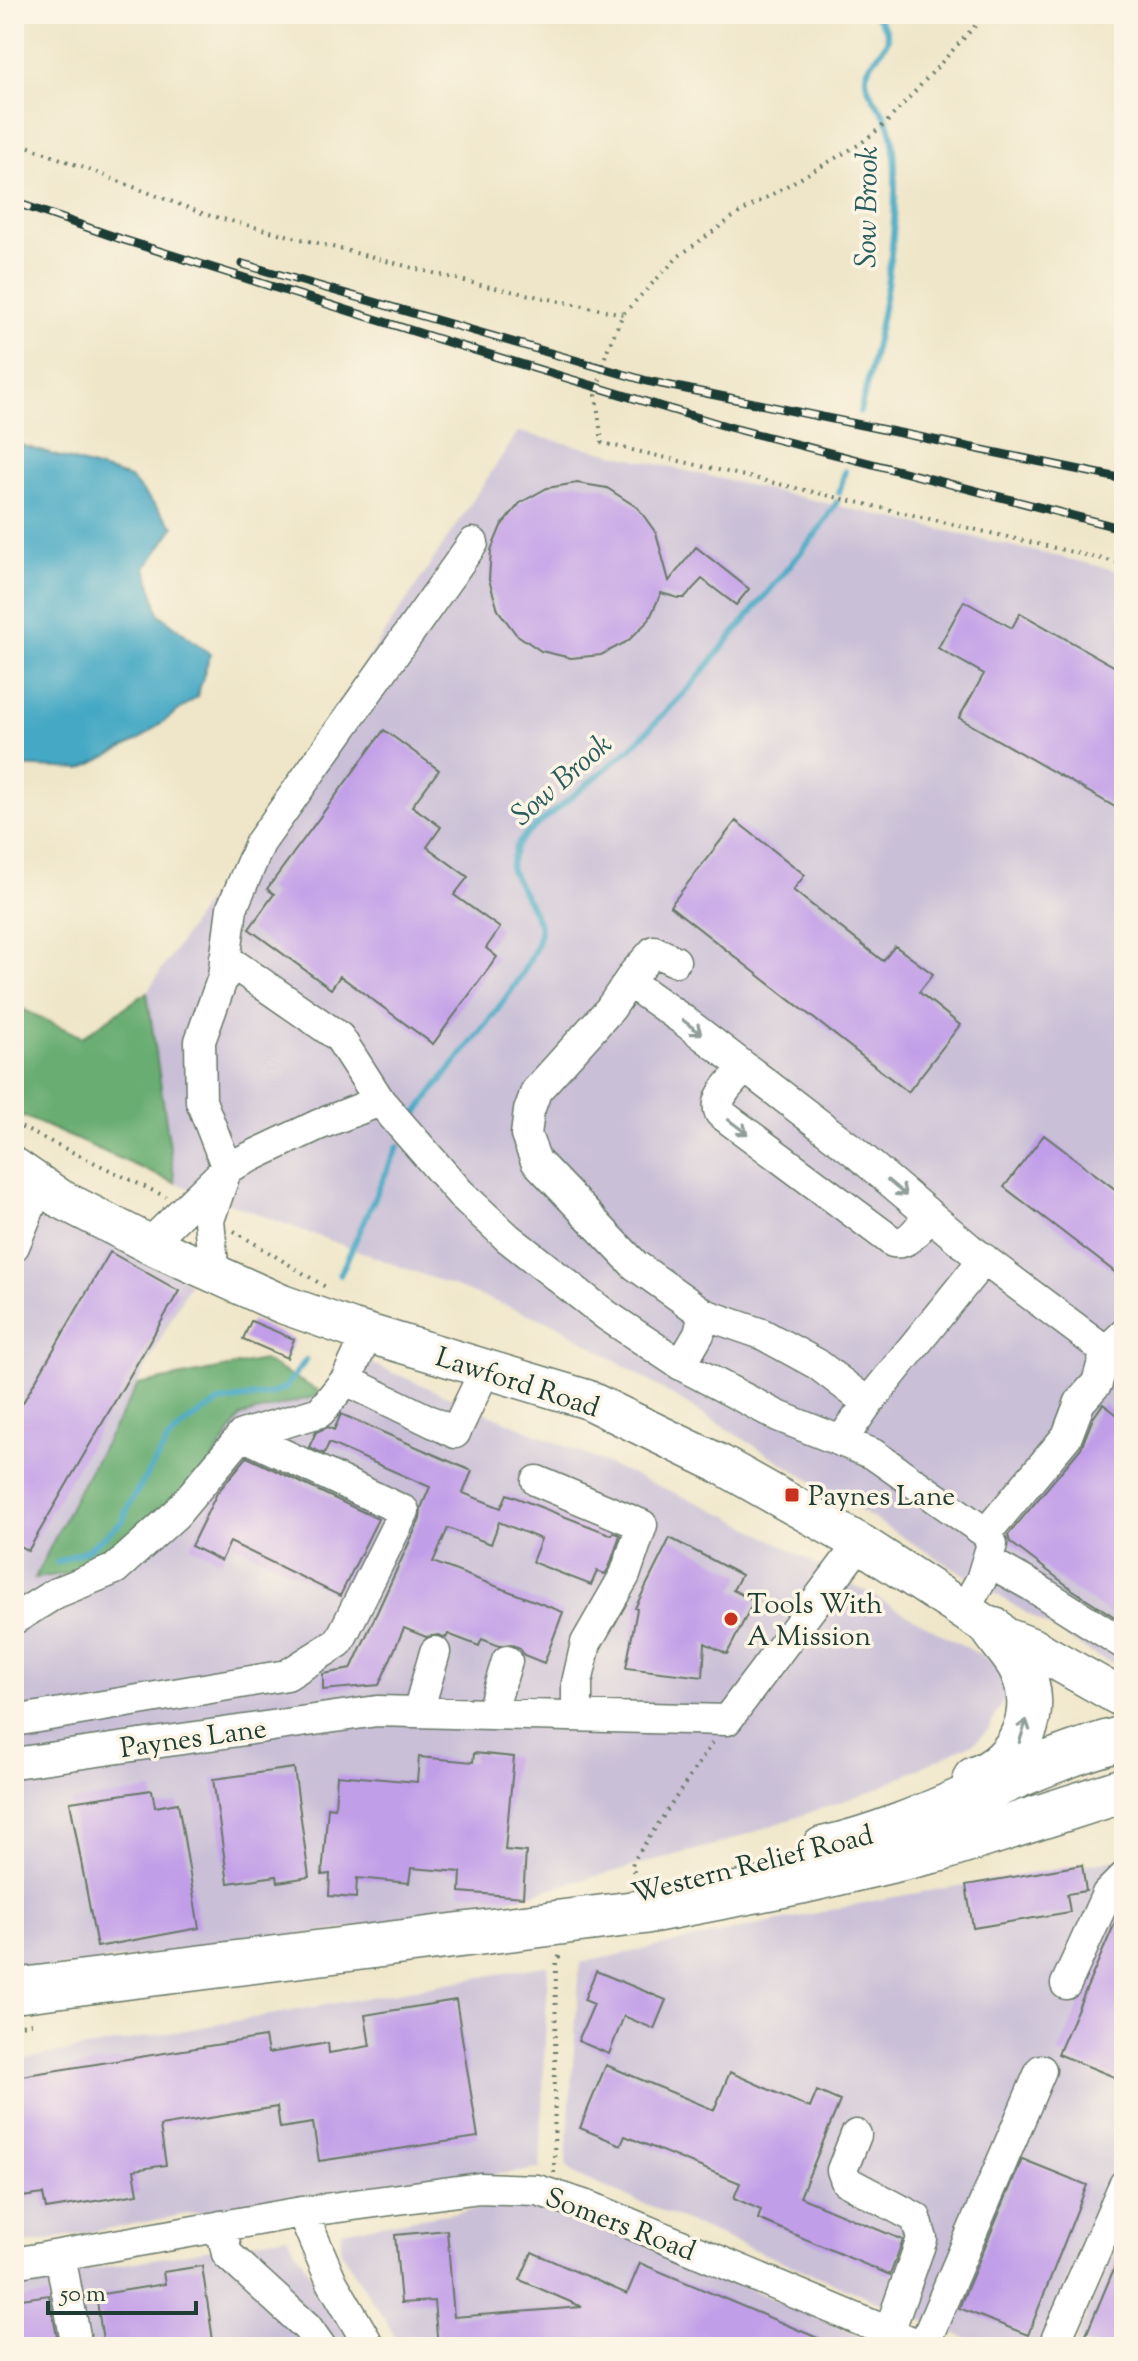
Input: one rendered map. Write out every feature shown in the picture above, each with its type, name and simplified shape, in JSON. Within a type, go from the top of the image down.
[{"type":"highway","points":[[845,1844],[901,1806],[994,1772],[1018,1747],[1029,1712],[1028,1698],[1020,1667],[987,1625]]},
{"type":"highway","name":"Western Relief Road","points":[[464,1935],[749,1864],[845,1844],[1079,1750],[1124,1738]]},
{"type":"highway","points":[[845,1844],[973,1814],[1124,1761]]},
{"type":"highway","name":"Western Relief Road","points":[[14,1991],[644,1912],[799,1882],[941,1849],[1124,1790]]},
{"type":"main road","name":"Lawford Road","points":[[26,1176],[149,1244],[282,1304],[586,1399],[720,1464],[860,1543],[987,1625],[1124,1699]]},
{"type":"main road","name":"Lawford Road","points":[[987,1625],[1031,1665],[1124,1725]]},
{"type":"street","points":[[214,1275],[209,1220],[227,1168],[201,1101],[200,1041],[223,977],[232,908],[260,843],[473,543]]},
{"type":"street","points":[[675,961],[654,951],[610,1009],[536,1091],[526,1135],[536,1161],[635,1265],[704,1314],[762,1334],[817,1364],[868,1403]]},
{"type":"street","points":[[225,958],[339,1037],[380,1101],[460,1193],[508,1238],[606,1315],[681,1365],[778,1416],[873,1454],[1032,1586],[1124,1644]]},
{"type":"street","points":[[629,982],[854,1151],[984,1259],[1118,1349],[1097,1383],[1080,1402],[1067,1436],[986,1547],[981,1580],[987,1625]]},
{"type":"street","points":[[745,1068],[719,1100],[717,1107],[720,1113],[893,1242],[900,1244],[907,1241],[929,1215]]},
{"type":"street","points":[[149,1244],[227,1168],[318,1125],[380,1101]]},
{"type":"street","points":[[14,1246],[26,1176]]},
{"type":"street","points":[[841,1441],[984,1259]]},
{"type":"street","points":[[681,1365],[699,1334],[704,1314]]},
{"type":"street","points":[[16,1618],[56,1593],[115,1569],[176,1514],[242,1435],[320,1412],[346,1380],[368,1333]]},
{"type":"street","points":[[346,1380],[455,1433],[486,1368]]},
{"type":"street","points":[[14,1721],[287,1675],[339,1642],[404,1511],[242,1435]]},
{"type":"street","points":[[537,1481],[642,1525],[625,1575],[586,1643],[577,1683],[577,1716]]},
{"type":"street","points":[[727,1720],[860,1543]]},
{"type":"street","points":[[418,1712],[435,1652]]},
{"type":"street","points":[[491,1714],[507,1661]]},
{"type":"street","name":"Paynes Lane","points":[[14,1763],[377,1711],[727,1720]]},
{"type":"street","points":[[1066,1984],[1107,1894],[1124,1877]]},
{"type":"street","points":[[924,2347],[1041,2070]]},
{"type":"street","points":[[856,2135],[842,2170],[846,2181],[916,2218],[921,2229],[920,2249],[889,2332]]},
{"type":"street","points":[[1053,2347],[1124,2185]]},
{"type":"street","name":"Somers Road","points":[[14,2263],[302,2212],[480,2188],[537,2190],[593,2208],[924,2347]]},
{"type":"street","points":[[302,2212],[332,2282],[370,2347]]},
{"type":"street","points":[[221,2226],[227,2254],[307,2327],[321,2347]]},
{"type":"street","points":[[60,2255],[77,2347]]},
{"type":"path","points":[[986,14],[885,124],[860,144],[736,215],[679,256],[623,314],[606,353],[596,396],[602,443],[1124,564]]},
{"type":"path","points":[[14,141],[204,214],[476,284],[623,314]]},
{"type":"path","points":[[14,1124],[173,1201]]},
{"type":"path","points":[[636,1880],[632,1865],[634,1860],[727,1720]]},
{"type":"path","points":[[552,2195],[556,2138],[556,1962],[561,1952]]},
{"type":"shaded area","points":[[518,432],[1124,572],[1124,1668],[1098,1657],[558,1325],[175,1183],[147,992]]},
{"type":"shaded area","points":[[14,1171],[190,1283],[36,1577],[203,1475],[241,1416],[324,1394],[342,1351],[729,1516],[1000,1666],[1007,1695],[988,1730],[975,1742],[872,1791],[725,1842],[451,1915],[14,1973]]},
{"type":"shaded area","points":[[1124,1858],[1124,2140],[1044,2340],[1029,2347],[987,2347],[578,2176],[566,2165],[580,1963],[888,1898]]},
{"type":"shaded area","points":[[548,1965],[540,2169],[188,2214],[14,2246],[14,2061]]},
{"type":"shaded area","points":[[509,2204],[598,2224],[886,2347],[402,2347],[341,2252],[341,2231]]},
{"type":"shaded area","points":[[1124,2226],[1124,2347],[1073,2347]]},
{"type":"shaded area","points":[[287,2236],[355,2347],[14,2347],[14,2283]]},
{"type":"green space","points":[[147,992],[175,1183],[14,1112],[14,1005],[82,1037]]},
{"type":"green space","points":[[263,1360],[324,1394],[241,1416],[203,1475],[134,1536],[85,1571],[35,1578],[79,1489],[138,1385]]},
{"type":"water","points":[[14,443],[130,478],[174,527],[146,568],[159,614],[210,654],[197,697],[139,740],[82,769],[14,766]]},
{"type":"building","points":[[577,483],[607,488],[638,508],[656,533],[669,581],[696,547],[749,589],[736,605],[702,579],[684,598],[661,593],[649,620],[628,641],[601,655],[571,658],[541,651],[516,634],[498,610],[489,580],[491,550],[501,526],[520,503],[547,488]]},
{"type":"building","points":[[964,601],[1012,628],[1020,613],[1124,672],[1124,812],[959,718],[984,674],[938,648]]},
{"type":"building","points":[[384,730],[439,770],[412,806],[441,827],[427,847],[468,877],[454,895],[500,928],[486,948],[497,957],[433,1044],[340,976],[331,989],[249,929],[274,894],[267,889]]},
{"type":"building","points":[[736,821],[805,875],[793,890],[883,961],[895,946],[933,974],[919,992],[960,1025],[908,1092],[670,906]]},
{"type":"building","points":[[1044,1135],[1124,1196],[1124,1279],[1004,1187]]},
{"type":"building","points":[[110,1252],[179,1291],[28,1551],[14,1542],[14,1418]]},
{"type":"building","points":[[251,1321],[294,1339],[287,1358],[243,1339]]},
{"type":"building","points":[[1103,1404],[1124,1420],[1124,1623],[1073,1590],[1010,1542],[1008,1535],[1081,1448],[1093,1418]]},
{"type":"building","points":[[341,1414],[472,1471],[463,1493],[501,1508],[507,1494],[612,1535],[613,1532],[620,1535],[609,1568],[605,1574],[597,1571],[591,1585],[532,1562],[541,1539],[499,1522],[491,1544],[448,1528],[433,1562],[563,1612],[544,1663],[524,1655],[520,1648],[511,1644],[499,1646],[482,1639],[479,1646],[448,1634],[446,1638],[439,1635],[426,1637],[404,1628],[379,1685],[323,1690],[323,1674],[351,1669],[420,1519],[430,1487],[329,1443],[324,1454],[309,1447],[316,1432],[328,1427],[334,1430]]},
{"type":"building","points":[[247,1457],[378,1519],[340,1596],[230,1542],[221,1561],[191,1546],[217,1493]]},
{"type":"building","points":[[670,1538],[741,1575],[733,1590],[754,1601],[727,1654],[705,1643],[703,1677],[626,1668],[635,1608]]},
{"type":"building","points":[[474,1753],[514,1757],[505,1850],[526,1852],[523,1897],[460,1892],[461,1872],[411,1868],[409,1883],[357,1878],[356,1898],[329,1896],[330,1874],[322,1875],[328,1807],[335,1808],[337,1775],[417,1782],[419,1757],[473,1762]]},
{"type":"building","points":[[294,1768],[309,1877],[278,1882],[277,1876],[228,1883],[213,1779]]},
{"type":"building","points":[[152,1790],[155,1807],[178,1803],[199,1928],[97,1947],[70,1802]]},
{"type":"building","points":[[1082,1865],[1086,1891],[1067,1894],[1070,1912],[973,1928],[966,1885]]},
{"type":"building","points":[[1124,1902],[1124,2081],[1058,2054]]},
{"type":"building","points":[[596,1971],[666,2000],[654,2029],[624,2016],[609,2054],[578,2041],[594,2004],[584,2000]]},
{"type":"building","points":[[456,2000],[478,2137],[319,2161],[313,2123],[280,2128],[277,2107],[160,2126],[166,2165],[134,2170],[138,2194],[46,2209],[43,2194],[14,2198],[14,2077],[265,2037],[268,2053],[328,2043],[329,2053],[370,2046],[365,2015]]},
{"type":"building","points":[[606,2065],[714,2110],[730,2072],[810,2108],[817,2091],[840,2101],[800,2197],[903,2240],[890,2275],[758,2219],[761,2210],[734,2198],[740,2183],[625,2136],[621,2145],[580,2128]]},
{"type":"building","points":[[1022,2159],[1087,2185],[1028,2335],[959,2308]]},
{"type":"building","points":[[447,2230],[454,2317],[582,2307],[520,2280],[532,2252],[627,2294],[640,2263],[839,2347],[438,2347],[434,2301],[401,2303],[395,2235]]},
{"type":"building","points":[[1124,2245],[1124,2347],[1095,2347],[1083,2342]]},
{"type":"building","points":[[202,2266],[214,2347],[104,2347],[96,2295],[165,2284],[163,2272]]},
{"type":"building","points":[[49,2295],[59,2347],[14,2347],[14,2300]]},
{"type":"waterway","name":"Sow Brook","points":[[860,412],[885,297],[895,210],[892,134],[866,82],[869,67],[888,39],[875,14]]},
{"type":"waterway","points":[[839,493],[845,471]]},
{"type":"waterway","name":"Sow Brook","points":[[415,1117],[507,996],[536,947],[539,924],[510,868],[516,847],[525,835],[631,748],[690,687],[819,530],[837,502]]},
{"type":"waterway","name":"Sow Brook","points":[[340,1275],[398,1146]]},
{"type":"waterway","name":"Sow Brook","points":[[57,1562],[87,1550],[123,1521],[128,1506],[169,1439],[189,1421],[219,1402],[271,1394],[285,1388],[306,1360]]},
{"type":"railway","points":[[14,202],[451,343],[729,427],[1124,529]]},
{"type":"railway","points":[[243,264],[647,381],[1124,479]]},
{"type":"place","name":"Paynes Lane","points":[[792,1495]]},
{"type":"place","name":"Tools With A Mission","points":[[731,1619]]}]
